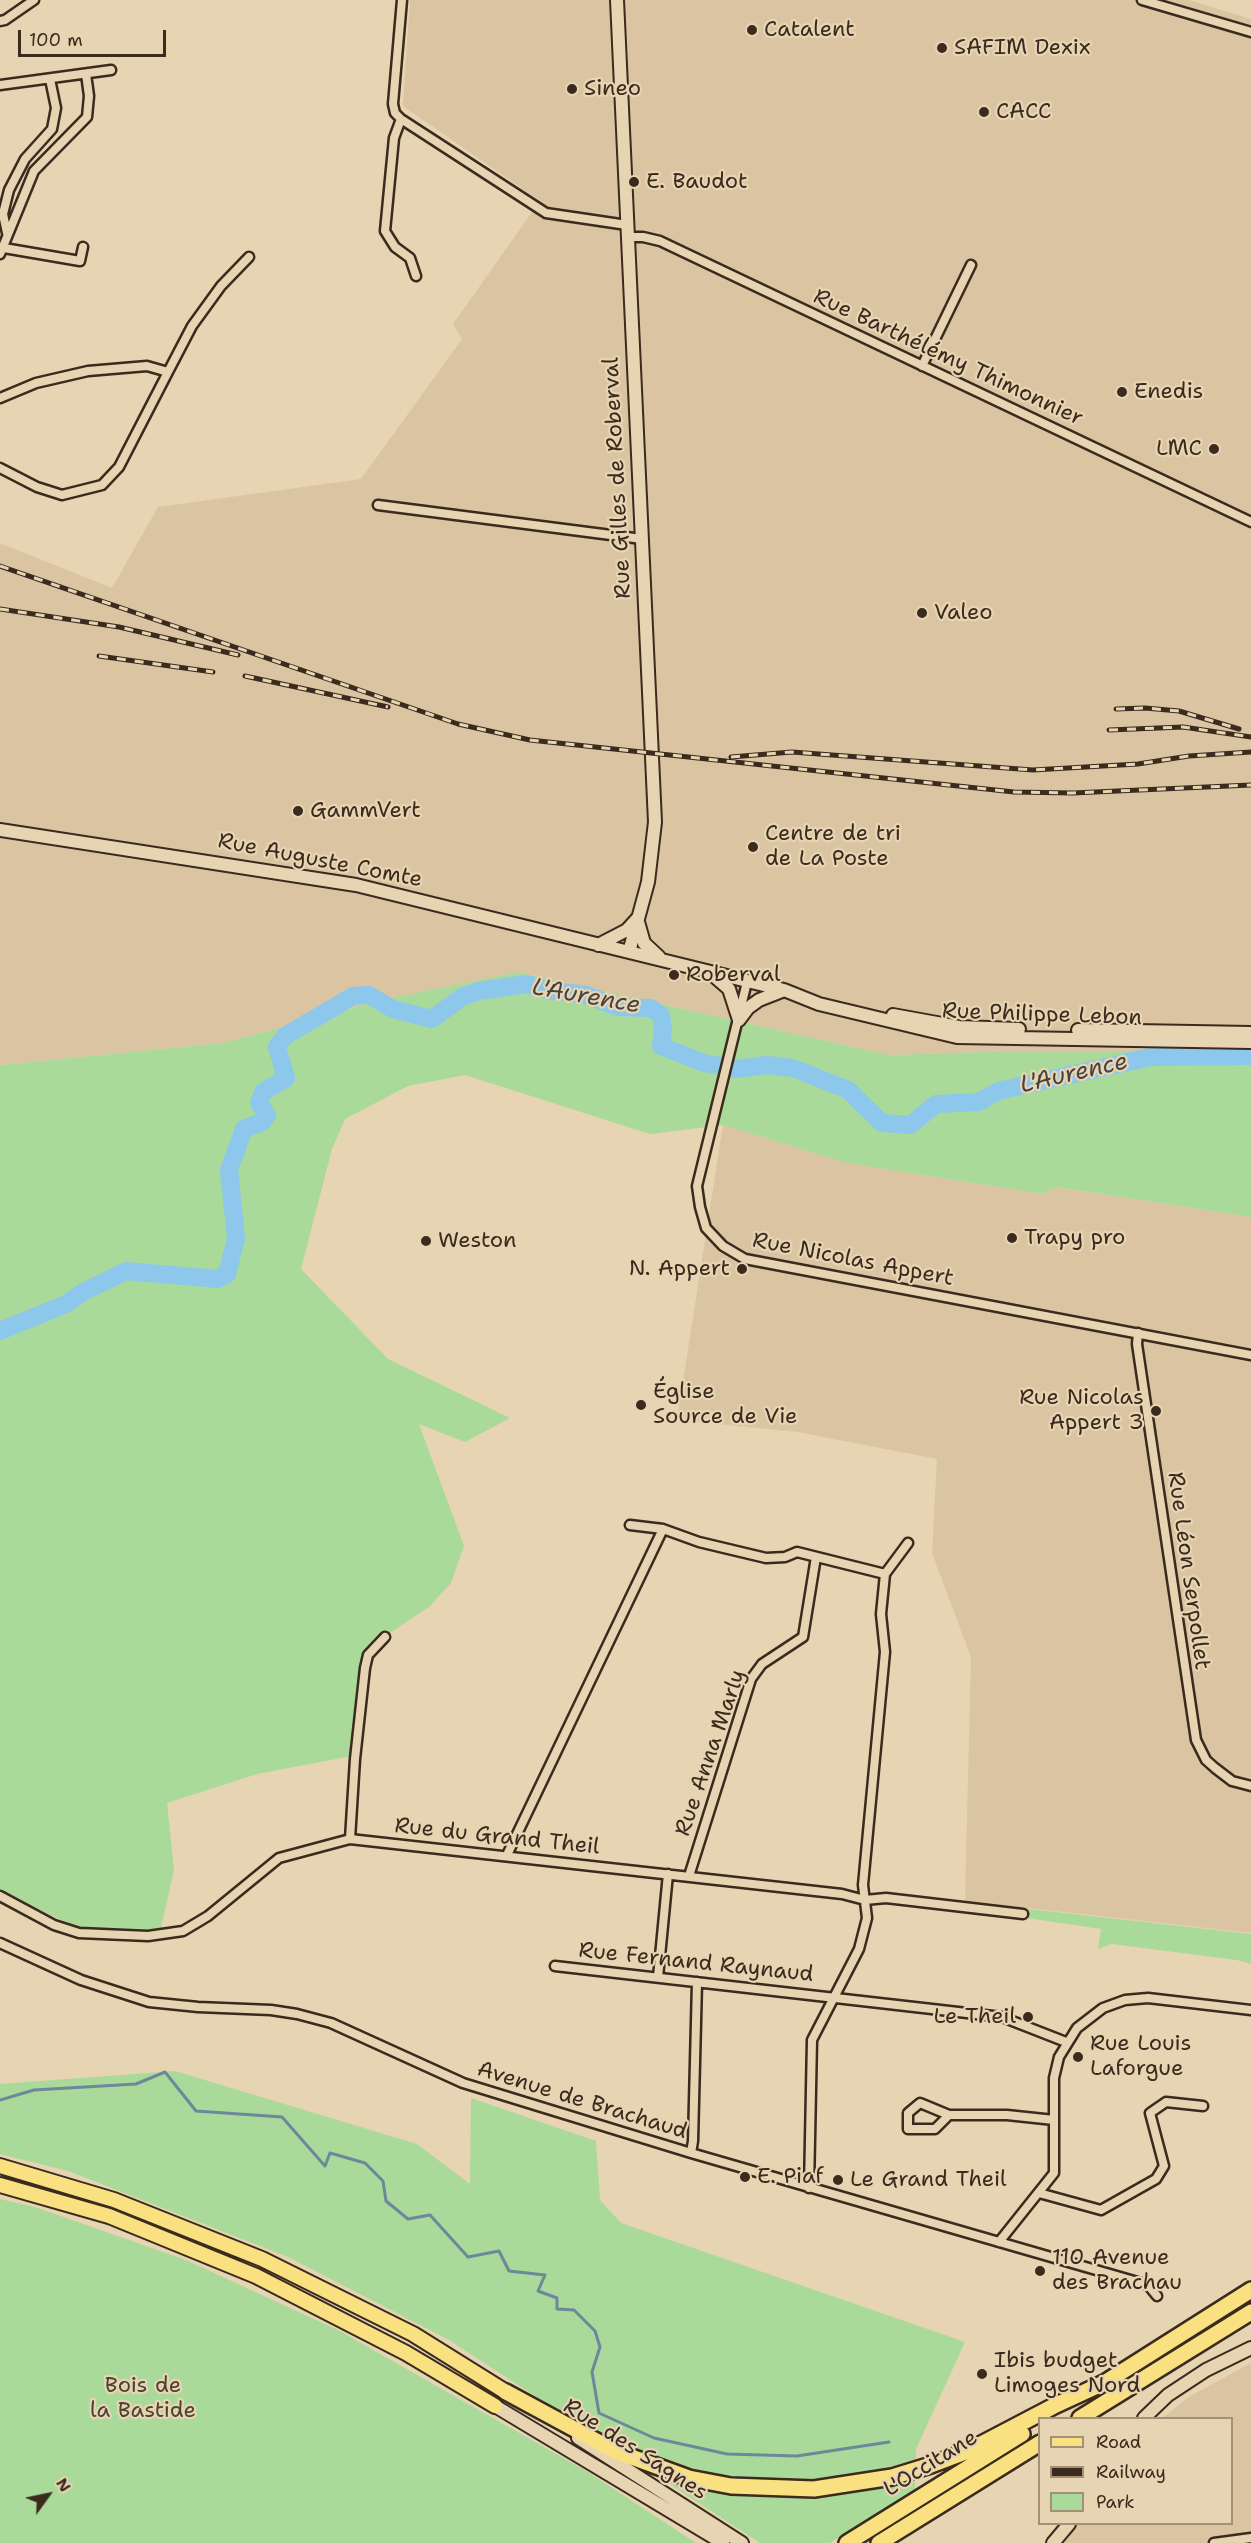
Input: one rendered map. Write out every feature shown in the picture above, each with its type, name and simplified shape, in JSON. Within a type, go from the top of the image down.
[{"type":"highway","points":[[1049,2417],[1251,2290]]},
{"type":"highway","points":[[1082,2417],[1251,2312]]},
{"type":"highway","points":[[506,2392],[615,2451],[689,2478],[731,2486],[774,2490],[814,2489],[892,2477],[931,2466],[968,2451],[1108,2381]]},
{"type":"highway","name":"L'Occitane","points":[[847,2543],[1038,2424]]},
{"type":"highway","name":"L'Occitane","points":[[879,2543],[1038,2445]]},
{"type":"main road","points":[[0,2166],[114,2200],[262,2259],[413,2334],[506,2392]]},
{"type":"main road","points":[[0,2185],[109,2216],[256,2276],[406,2353],[495,2406]]},
{"type":"street","points":[[0,21],[34,0]]},
{"type":"street","points":[[402,0],[393,104],[395,113],[401,119],[394,138],[385,231],[395,247],[410,258],[416,276]]},
{"type":"street","name":"Rue Gilles de Roberval","points":[[617,0],[655,822],[648,882],[628,952]]},
{"type":"street","points":[[1142,0],[1251,32]]},
{"type":"street","points":[[0,85],[111,70]]},
{"type":"street","points":[[83,247],[80,261],[2,251],[34,171],[87,117],[89,96],[86,74]]},
{"type":"street","points":[[8,233],[3,214],[9,190],[25,159],[52,129],[56,108],[50,79]]},
{"type":"street","name":"Rue Barthélémy Thimonnier","points":[[401,119],[546,213],[628,231],[660,241],[1251,522]]},
{"type":"street","points":[[0,468],[37,487],[62,495],[102,486],[119,467],[192,326],[221,286],[249,257]]},
{"type":"street","points":[[922,366],[971,265]]},
{"type":"street","points":[[0,398],[36,383],[88,371],[147,366],[168,372]]},
{"type":"street","points":[[378,505],[642,539]]},
{"type":"street","name":"Rue Auguste Comte","points":[[0,830],[356,885],[628,952]]},
{"type":"street","points":[[598,945],[627,930],[638,918]]},
{"type":"street","points":[[638,918],[644,943],[663,960]]},
{"type":"street","name":"Rue Philippe Lebon","points":[[628,952],[784,990],[819,1004],[957,1036],[1251,1042]]},
{"type":"street","points":[[708,972],[729,989],[739,1020]]},
{"type":"street","name":"Rue Nicolas Appert","points":[[747,982],[697,1186],[706,1228],[723,1246],[745,1259],[1251,1355]]},
{"type":"street","points":[[739,1020],[748,1008],[759,1000],[784,990]]},
{"type":"street","name":"Rue Philippe Lebon","points":[[801,996],[822,997],[884,1013],[960,1027],[1251,1033]]},
{"type":"street","name":"Rue Léon Serpollet","points":[[1138,1333],[1137,1344],[1145,1402],[1196,1740],[1206,1760],[1215,1768],[1232,1780],[1251,1786]]},
{"type":"street","points":[[630,1524],[663,1529],[699,1542],[766,1558],[784,1557],[796,1552],[885,1574]]},
{"type":"street","points":[[507,1855],[663,1529]]},
{"type":"street","points":[[809,2188],[812,2040],[859,1948],[867,1918],[863,1885],[885,1652],[881,1614],[885,1574],[908,1543]]},
{"type":"street","name":"Rue Anna Marly","points":[[689,1876],[751,1679],[762,1664],[803,1636],[816,1557]]},
{"type":"street","points":[[350,1839],[355,1759],[365,1668],[368,1655],[385,1638]]},
{"type":"street","name":"Rue du Grand Theil","points":[[0,1896],[54,1925],[79,1933],[148,1936],[183,1931],[208,1916],[279,1858],[350,1839],[842,1894],[865,1900],[886,1898],[1023,1914]]},
{"type":"street","points":[[658,1977],[668,1874]]},
{"type":"street","name":"Avenue de Brachaud","points":[[0,1943],[81,1980],[149,2002],[271,2010],[331,2023],[463,2083],[809,2188],[1148,2285],[1157,2295]]},
{"type":"street","name":"Rue Fernand Raynaud","points":[[555,1966],[1002,2017],[1066,2042]]},
{"type":"street","points":[[691,2153],[697,1982]]},
{"type":"street","points":[[999,2242],[1054,2173],[1054,2078],[1059,2056],[1066,2042],[1090,2016],[1103,2008],[1125,2000],[1148,1998],[1251,2010]]},
{"type":"street","points":[[1039,2193],[1101,2210],[1156,2179],[1164,2166],[1150,2113],[1166,2102],[1203,2106]]},
{"type":"street","points":[[949,2115],[935,2129],[908,2129],[908,2113],[920,2103],[949,2115],[1006,2115],[1054,2120]]},
{"type":"street","points":[[1145,2417],[1168,2395],[1206,2370],[1251,2348]]},
{"type":"street","points":[[1157,2417],[1173,2401],[1210,2376],[1251,2357]]},
{"type":"street","name":"Rue des Sagnes","points":[[506,2392],[742,2543]]},
{"type":"street","name":"Rue des Sagnes","points":[[495,2406],[723,2543]]},
{"type":"street","points":[[1043,2543],[1056,2525]]},
{"type":"street","points":[[1053,2543],[1067,2525]]},
{"type":"street","points":[[1214,2543],[1251,2538]]},
{"type":"shaded area","points":[[410,0],[1189,0],[1251,19],[1251,1051],[1018,1051],[889,1055],[518,972],[386,999],[223,1043],[0,1065],[0,543],[112,588],[158,507],[361,479],[462,339],[453,324],[540,201],[403,106]]},
{"type":"shaded area","points":[[723,1125],[847,1163],[1043,1194],[1055,1187],[1251,1217],[1251,1933],[965,1901],[971,1657],[932,1553],[937,1459],[798,1432],[677,1420]]},
{"type":"shaded area","points":[[1251,2363],[1251,2543],[1060,2543],[1075,2525],[1233,2525],[1233,2417],[1164,2417],[1187,2398]]},
{"type":"green space","points":[[518,972],[889,1055],[1018,1051],[1251,1051],[1251,1217],[1056,1187],[1043,1194],[847,1163],[723,1125],[650,1134],[465,1075],[408,1086],[345,1119],[332,1149],[301,1269],[388,1359],[510,1418],[465,1442],[419,1424],[464,1546],[451,1583],[430,1606],[371,1646],[352,1756],[257,1774],[167,1803],[174,1870],[160,1932],[100,1932],[72,1925],[33,1907],[0,1889],[0,1065],[223,1043],[386,999]]},
{"type":"green space","points":[[1020,1908],[1251,1934],[1251,1964],[1237,1960],[1112,1944],[1098,1949],[1101,1929],[1020,1917]]},
{"type":"green space","points":[[175,2071],[417,2144],[470,2184],[471,2098],[596,2141],[600,2200],[621,2223],[965,2342],[916,2449],[915,2490],[830,2543],[760,2543],[449,2340],[288,2257],[68,2171],[0,2154],[0,2084]]},
{"type":"green space","name":"Bois de la Bastide","points":[[0,2199],[35,2207],[186,2260],[338,2330],[588,2472],[696,2543],[0,2543]]},
{"type":"waterway","name":"L'Aurence","points":[[0,1331],[66,1304],[83,1292],[126,1271],[218,1279],[227,1274],[236,1238],[229,1170],[244,1129],[262,1122],[267,1115],[259,1103],[263,1092],[286,1078],[277,1047],[285,1036],[353,996],[369,995],[393,1009],[432,1019],[462,997],[479,991],[527,984],[546,990],[586,995],[618,1007],[651,1008],[661,1015],[663,1029],[661,1046],[704,1063],[736,1069],[767,1065],[793,1068],[848,1090],[882,1123],[910,1125],[936,1104],[979,1102],[998,1091],[1150,1057],[1251,1056]]},
{"type":"waterway","points":[[0,2100],[34,2090],[136,2084],[165,2072],[196,2111],[282,2117],[325,2166],[330,2153],[365,2163],[383,2181],[386,2201],[408,2219],[430,2215],[468,2257],[499,2251],[509,2271],[545,2275],[538,2291],[557,2298],[557,2309],[574,2310],[595,2331],[600,2347],[592,2372],[599,2413],[654,2438],[727,2454],[797,2456],[889,2442]]},
{"type":"railway","points":[[0,566],[458,724],[530,740],[1014,792],[1073,793],[1251,785]]},
{"type":"railway","points":[[0,609],[119,627],[238,655]]},
{"type":"railway","points":[[99,656],[213,672]]},
{"type":"railway","points":[[245,676],[388,707]]},
{"type":"railway","points":[[1116,709],[1145,708],[1179,711],[1239,729]]},
{"type":"railway","points":[[1109,730],[1183,727],[1251,737]]},
{"type":"railway","points":[[731,757],[792,752],[1033,770],[1138,764],[1189,756],[1251,752]]},
{"type":"place","name":"Catalent","points":[[752,30]]},
{"type":"place","name":"SAFIM Dexix","points":[[942,48]]},
{"type":"place","name":"Sineo","points":[[572,89]]},
{"type":"place","name":"CACC","points":[[984,112]]},
{"type":"place","name":"E. Baudot","points":[[634,182]]},
{"type":"place","name":"Enedis","points":[[1122,392]]},
{"type":"place","name":"LMC","points":[[1214,449]]},
{"type":"place","name":"Valeo","points":[[922,613]]},
{"type":"place","name":"GammVert","points":[[298,811]]},
{"type":"place","name":"Centre de tri de La Poste","points":[[753,847]]},
{"type":"place","name":"Roberval","points":[[674,975]]},
{"type":"place","name":"Trapy pro","points":[[1012,1238]]},
{"type":"place","name":"Weston","points":[[426,1241]]},
{"type":"place","name":"N. Appert","points":[[742,1269]]},
{"type":"place","name":"Église Source de Vie","points":[[641,1405]]},
{"type":"place","name":"Rue Nicolas Appert 3","points":[[1156,1411]]},
{"type":"place","name":"Le Theil","points":[[1028,2017]]},
{"type":"place","name":"Rue Louis Laforgue","points":[[1078,2057]]},
{"type":"place","name":"E. Piaf","points":[[745,2177]]},
{"type":"place","name":"Le Grand Theil","points":[[838,2180]]},
{"type":"place","name":"110 Avenue des Brachau","points":[[1040,2271]]},
{"type":"place","name":"Ibis budget Limoges Nord","points":[[982,2374]]}]
